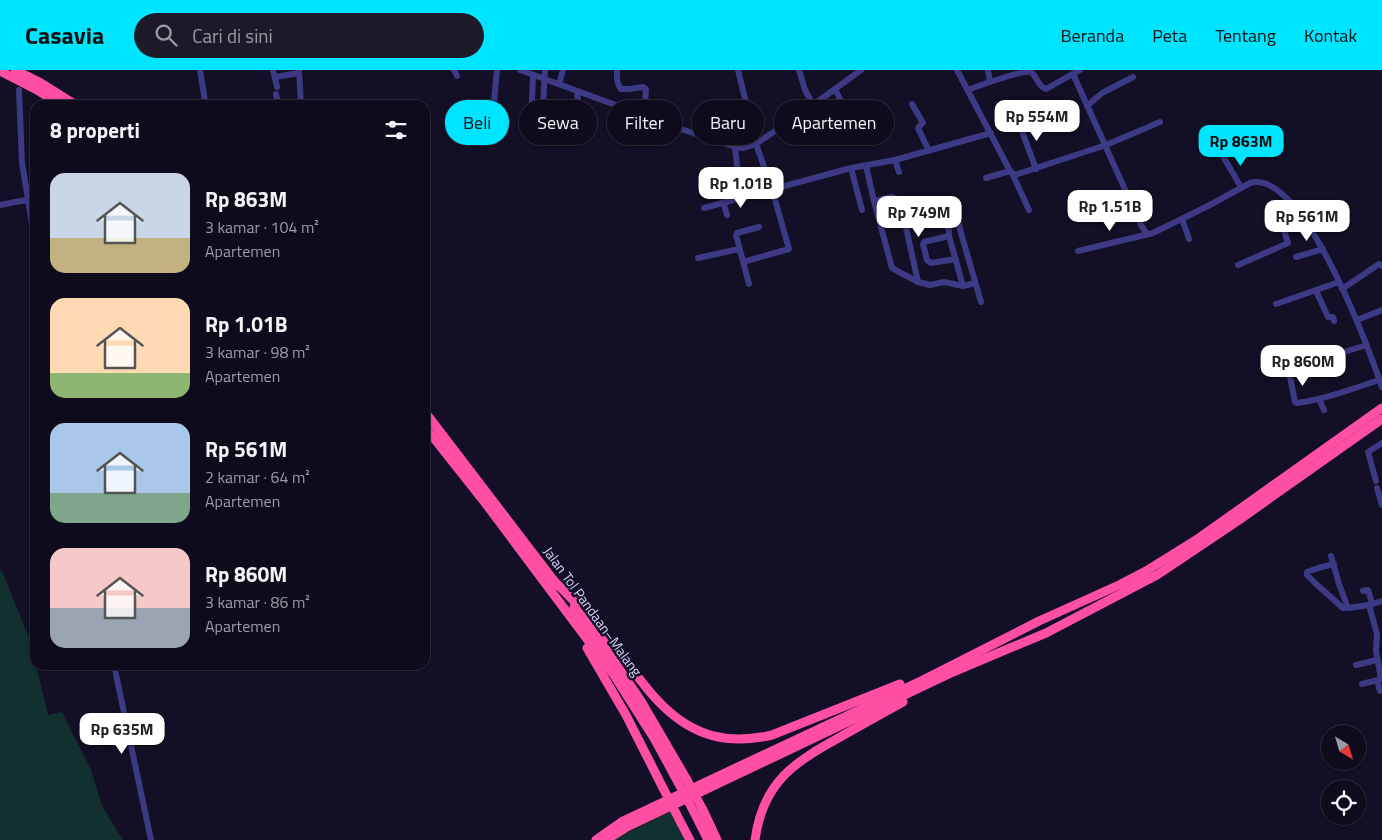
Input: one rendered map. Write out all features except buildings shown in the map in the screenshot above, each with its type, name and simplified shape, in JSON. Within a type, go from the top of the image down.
[{"type":"highway","points":[[15,70],[68,100]]},
{"type":"highway","points":[[0,71],[53,100]]},
{"type":"highway","points":[[606,840],[627,826],[952,668],[1039,621],[1119,585],[1172,556],[1382,408]]},
{"type":"highway","name":"Jalan Tol Pandaan–Malang","points":[[430,419],[553,586],[614,675],[683,782],[717,840]]},
{"type":"highway","points":[[553,586],[590,618],[662,706],[681,722],[702,733],[741,740],[772,735],[1046,633],[1157,575],[1239,520],[1382,419]]},
{"type":"highway","name":"Jalan Tol Pandaan–Malang","points":[[430,433],[553,586]]},
{"type":"highway","points":[[553,586],[626,715],[690,840]]},
{"type":"highway","points":[[596,840],[623,821],[914,684],[952,668]]},
{"type":"highway","points":[[755,840],[756,828],[765,802],[776,784],[792,767],[814,752],[920,692],[952,668]]},
{"type":"highway","name":"Jalan Tol Pandaan–Malang","points":[[699,812],[708,840]]},
{"type":"street","points":[[200,70],[205,100]]},
{"type":"street","points":[[494,100],[496,70]]},
{"type":"street","points":[[520,70],[607,102]]},
{"type":"street","points":[[543,100],[546,70]]},
{"type":"street","points":[[559,84],[563,70]]},
{"type":"street","points":[[617,70],[618,86],[624,90],[643,87],[646,89],[645,100]]},
{"type":"street","points":[[740,70],[754,146],[772,190],[789,249],[743,262]]},
{"type":"street","points":[[799,70],[810,100]]},
{"type":"street","points":[[820,100],[860,70]]},
{"type":"street","points":[[957,70],[1029,210]]},
{"type":"street","points":[[988,70],[990,82]]},
{"type":"street","points":[[968,90],[1013,71],[1029,71],[1034,75],[1041,88],[1044,89],[1080,70]]},
{"type":"street","points":[[278,100],[274,74],[299,71],[300,100]]},
{"type":"street","points":[[1073,74],[1140,225],[1147,234]]},
{"type":"street","points":[[532,100],[533,75]]},
{"type":"street","points":[[1086,106],[1102,93],[1133,77]]},
{"type":"street","points":[[835,89],[840,100]]},
{"type":"street","points":[[19,90],[22,163],[30,212]]},
{"type":"street","points":[[578,91],[578,100]]},
{"type":"street","points":[[912,104],[923,123],[918,128],[929,151]]},
{"type":"street","points":[[986,178],[1011,172],[1017,175],[1036,169],[1106,145],[1160,122]]},
{"type":"street","points":[[1020,126],[1036,169]]},
{"type":"street","points":[[682,129],[742,148],[754,146],[774,132]]},
{"type":"street","points":[[704,208],[851,168],[895,160],[991,134]]},
{"type":"street","points":[[735,147],[737,166]]},
{"type":"street","points":[[1224,158],[1241,187]]},
{"type":"street","points":[[895,160],[899,172]]},
{"type":"street","points":[[866,166],[891,266],[918,282],[930,285],[947,282],[963,286],[975,283]]},
{"type":"street","points":[[851,168],[862,210]]},
{"type":"street","points":[[1078,251],[1157,231],[1208,206],[1241,187],[1254,182],[1266,184],[1290,201],[1314,233],[1357,320],[1367,345],[1381,383],[1326,398],[1296,403],[1289,372],[1290,368],[1367,345]]},
{"type":"street","points":[[874,201],[892,197],[897,199],[918,282]]},
{"type":"street","points":[[0,205],[30,200]]},
{"type":"street","points":[[723,202],[727,215]]},
{"type":"street","points":[[956,212],[981,302]]},
{"type":"street","points":[[904,223],[932,216],[942,215],[944,217],[963,286]]},
{"type":"street","points":[[1238,265],[1288,243],[1282,224],[1302,216]]},
{"type":"street","points":[[1182,219],[1189,239]]},
{"type":"street","points":[[749,284],[736,234],[758,227]]},
{"type":"street","points":[[956,259],[931,263],[927,260],[923,244],[960,228]]},
{"type":"street","points":[[698,258],[739,248]]},
{"type":"street","points":[[1296,257],[1322,249]]},
{"type":"street","points":[[1276,304],[1316,291],[1341,286],[1379,264],[1382,266]]},
{"type":"street","points":[[1316,291],[1328,317],[1333,317],[1334,321]]},
{"type":"street","points":[[1357,320],[1382,310]]},
{"type":"street","points":[[1319,399],[1324,410]]},
{"type":"street","points":[[1382,443],[1368,452],[1382,505]]},
{"type":"street","points":[[1332,556],[1348,608]]},
{"type":"street","points":[[1334,564],[1308,571],[1307,575],[1340,606],[1348,608],[1382,601]]},
{"type":"street","points":[[1363,592],[1368,590],[1377,634],[1380,691]]},
{"type":"street","points":[[1356,665],[1377,660]]},
{"type":"street","points":[[115,670],[151,840]]},
{"type":"street","points":[[1362,684],[1380,680]]},
{"type":"green space","points":[[0,570],[30,640],[30,670],[37,670],[48,715],[62,712],[91,770],[103,808],[123,840],[0,840]]},
{"type":"green space","points":[[670,812],[685,840],[615,840],[620,836]]}]
